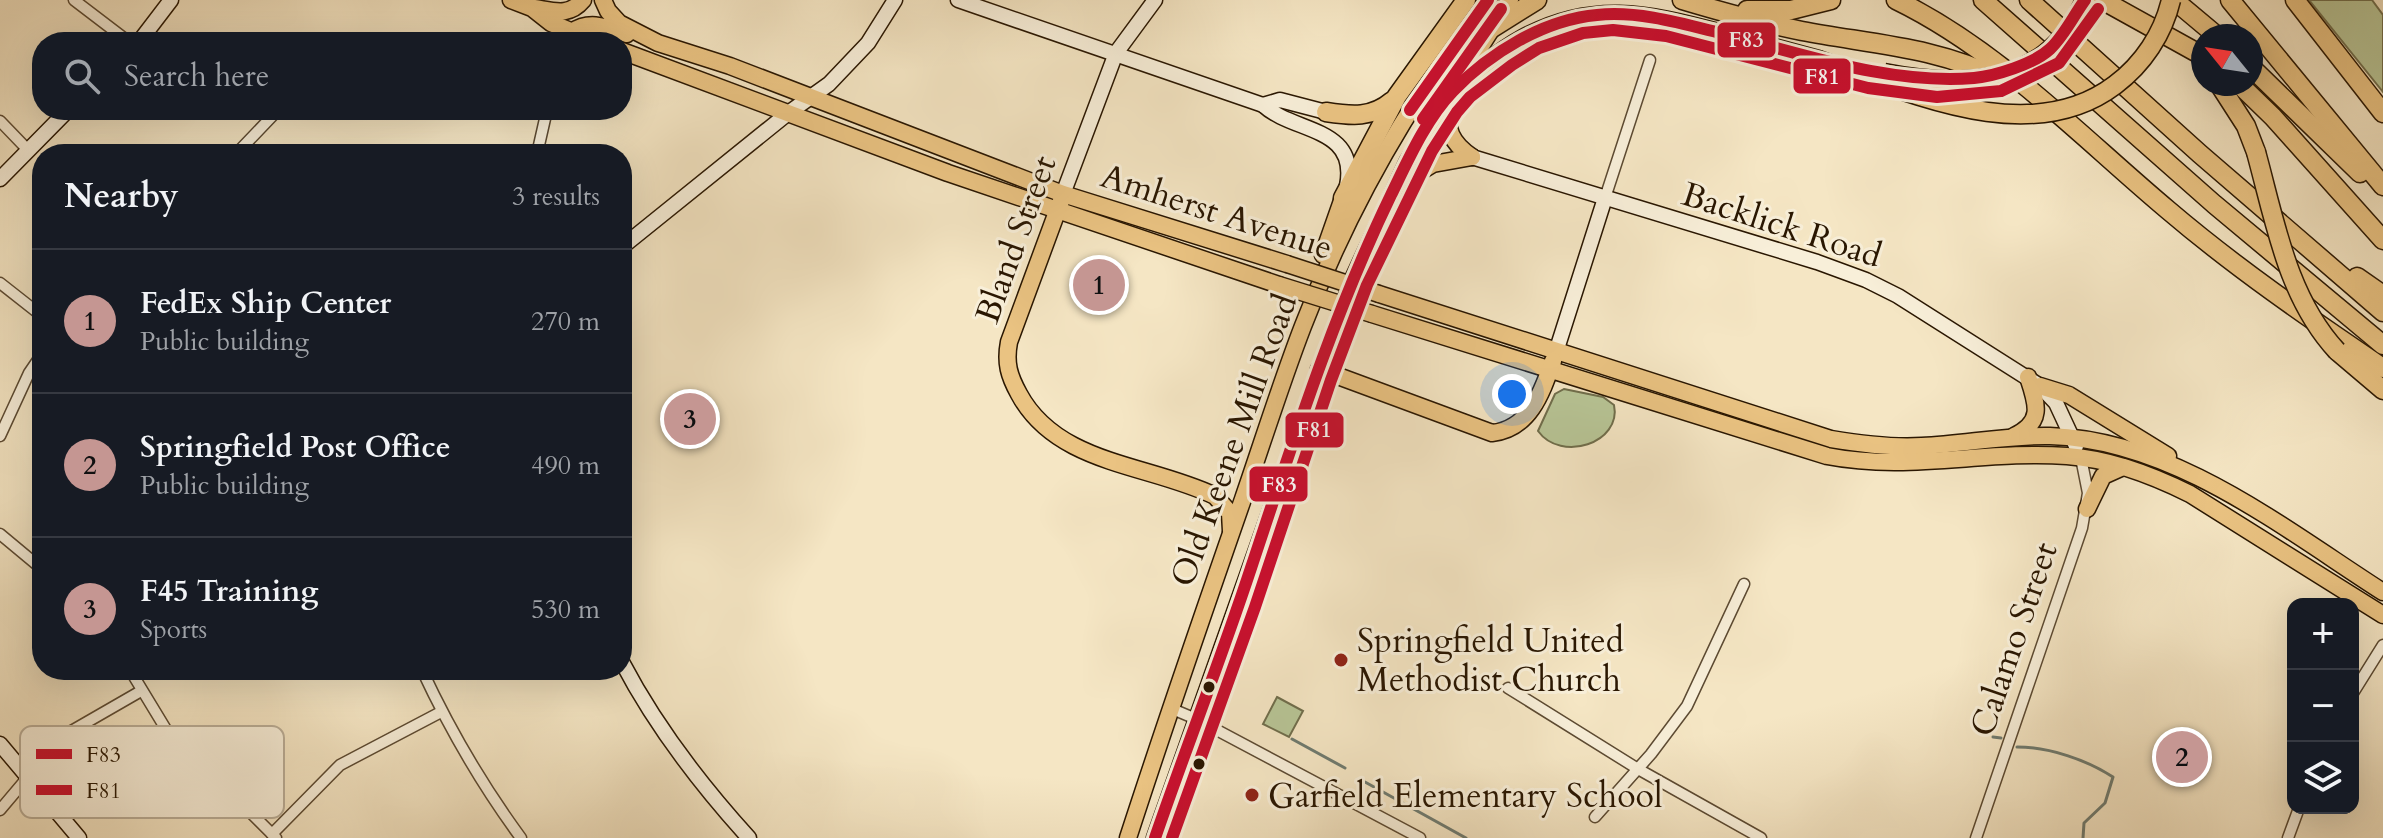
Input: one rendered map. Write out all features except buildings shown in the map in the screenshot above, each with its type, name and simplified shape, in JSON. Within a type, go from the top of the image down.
[{"type":"highway","points":[[1343,198],[1397,96],[1466,0]]},
{"type":"highway","points":[[1489,30],[1537,0]]},
{"type":"highway","points":[[1682,0],[1804,32],[1932,53],[1971,65],[2038,99]]},
{"type":"highway","points":[[1693,0],[1774,12],[1831,0]]},
{"type":"highway","points":[[1896,0],[1989,56],[2231,262],[2383,368]]},
{"type":"highway","points":[[1983,0],[2214,204],[2383,345]]},
{"type":"highway","points":[[2029,0],[2383,312]]},
{"type":"highway","points":[[1818,60],[1931,80],[1967,82],[1990,79],[2019,69],[2050,50],[2073,25],[2085,0]]},
{"type":"highway","points":[[2102,0],[2191,49]]},
{"type":"highway","points":[[1446,99],[1491,60],[1520,40],[1555,24],[1592,15],[1653,17],[1818,60],[1964,107],[2016,114],[2050,113],[2094,99],[2125,78],[2154,43],[2172,0],[2202,24]]},
{"type":"highway","points":[[2230,0],[2383,186]]},
{"type":"highway","points":[[2295,0],[2383,113]]},
{"type":"highway","points":[[2176,41],[2191,54]]},
{"type":"highway","points":[[2263,79],[2383,194]]},
{"type":"highway","points":[[1326,112],[1369,114],[1381,111],[1397,96]]},
{"type":"highway","points":[[2227,96],[2246,126],[2296,289],[2316,327],[2337,351],[2383,390]]},
{"type":"highway","points":[[2251,96],[2292,137],[2383,240]]},
{"type":"highway","points":[[2288,231],[2383,295]]},
{"type":"main road","points":[[147,32],[171,0]]},
{"type":"main road","points":[[511,0],[532,8],[567,12],[585,0]]},
{"type":"main road","points":[[572,32],[585,0]]},
{"type":"main road","name":"Amherst Avenue","points":[[603,0],[619,23],[658,43],[730,66],[1063,194],[1831,439],[1868,445],[1918,446],[2006,438],[2073,438]]},
{"type":"main road","points":[[632,239],[829,84],[871,39],[895,0]]},
{"type":"main road","points":[[958,0],[1263,105],[1273,114],[1321,133],[1337,145],[1348,164],[1349,175],[1303,326]]},
{"type":"main road","name":"Bland Street","points":[[1155,0],[1116,53],[1009,342],[1007,365],[1012,382],[1036,420],[1065,443],[1206,491]]},
{"type":"main road","name":"Old Keene Mill Road","points":[[1128,838],[1303,326],[1334,252],[1387,148],[1427,83],[1488,0]]},
{"type":"main road","name":"Old Keene Mill Road","points":[[1155,838],[1358,266],[1394,189],[1446,99],[1510,0]]},
{"type":"main road","points":[[532,8],[563,32]]},
{"type":"main road","points":[[575,32],[583,25],[593,24],[620,32]]},
{"type":"main road","points":[[632,35],[658,43]]},
{"type":"main road","name":"Amherst Avenue","points":[[632,55],[1057,211],[1279,285],[1804,451],[1845,460],[1904,464],[2025,456],[2081,458]]},
{"type":"main road","points":[[1446,99],[1450,134],[1459,148],[1472,157]]},
{"type":"main road","points":[[1263,105],[1280,100],[1326,112]]},
{"type":"main road","points":[[32,144],[57,120]]},
{"type":"main road","points":[[0,179],[32,144]]},
{"type":"main road","points":[[1394,189],[1416,172],[1433,164],[1472,157]]},
{"type":"main road","name":"Backlick Road","points":[[1472,157],[1817,262],[1866,280],[1898,296],[2034,382],[2056,403],[2081,458]]},
{"type":"main road","points":[[1319,369],[1492,433],[1513,428],[1527,416],[1549,371],[1605,198]]},
{"type":"main road","points":[[2006,438],[2024,430],[2034,420],[2034,382],[2069,395],[2158,448],[2192,473],[2383,592]]},
{"type":"main road","points":[[2073,438],[2140,452],[2192,473]]},
{"type":"main road","points":[[2081,458],[2123,467],[2190,494],[2383,615]]},
{"type":"main road","points":[[1206,491],[1224,493],[1233,490],[1255,465]]},
{"type":"main road","points":[[2087,509],[2103,476],[2123,467]]},
{"type":"main road","points":[[1206,491],[1227,509],[1231,532]]},
{"type":"main road","points":[[632,679],[664,734],[713,798],[749,838]]},
{"type":"main road","points":[[0,744],[20,768]]},
{"type":"main road","points":[[62,818],[79,838]]},
{"type":"street","points":[[74,0],[116,32]]},
{"type":"street","points":[[1605,198],[1650,60]]},
{"type":"street","points":[[246,144],[268,120]]},
{"type":"street","points":[[539,144],[545,120]]},
{"type":"street","points":[[0,121],[27,149]]},
{"type":"street","points":[[0,283],[32,308]]},
{"type":"street","points":[[0,436],[32,369]]},
{"type":"street","name":"Calamo Street","points":[[1976,838],[2087,509],[2087,486],[2081,458]]},
{"type":"street","points":[[0,534],[32,561]]},
{"type":"street","points":[[1595,817],[1638,769],[1687,706],[1744,584]]},
{"type":"street","points":[[2359,683],[2383,645]]},
{"type":"street","points":[[135,680],[165,726]]},
{"type":"street","points":[[427,680],[474,769],[521,838]]},
{"type":"street","points":[[1508,688],[1638,769],[1761,838]]},
{"type":"street","points":[[80,726],[141,691]]},
{"type":"street","points":[[1170,708],[1420,838]]},
{"type":"street","points":[[256,818],[274,836],[340,765],[441,712]]},
{"type":"street","points":[[0,810],[20,786]]},
{"type":"street","points":[[2288,838],[2297,814]]},
{"type":"green space","points":[[2309,0],[2372,0],[2383,15],[2383,92]]},
{"type":"green space","points":[[1564,389],[1603,397],[1614,405],[1614,418],[1609,430],[1588,444],[1574,447],[1548,441],[1538,431],[1555,394]]},
{"type":"green space","points":[[1277,697],[1303,711],[1289,737],[1263,724]]},
{"type":"waterway","points":[[1993,737],[2001,738]]},
{"type":"waterway","points":[[1292,739],[1345,768]]},
{"type":"waterway","points":[[2017,747],[2042,749],[2067,756],[2113,777],[2105,803],[2084,823],[2083,838]]},
{"type":"waterway","points":[[1365,782],[1466,838]]},
{"type":"transit line","name":"F83","points":[[1410,110],[1488,0]]},
{"type":"transit line","name":"F83","points":[[1155,838],[1240,602],[1315,379],[1351,286],[1418,140],[1443,102],[1468,77],[1501,52],[1537,31],[1577,18],[1611,14],[1667,20],[1873,71],[1940,79],[1974,78],[2014,68],[2043,54],[2060,38],[2085,0]]},
{"type":"transit line","name":"F81","points":[[1423,119],[1501,9]]},
{"type":"transit line","name":"F81","points":[[1172,838],[1367,285],[1432,151],[1470,97],[1539,48],[1583,33],[1613,30],[1666,36],[1868,88],[1937,97],[2001,91],[2059,63],[2098,9]]},
{"type":"place","name":"FedEx Ship Center","points":[[1099,285]]},
{"type":"place","name":"F45 Training","points":[[690,419]]},
{"type":"place","name":"Springfield United Methodist Church","points":[[1341,660]]},
{"type":"place","name":"Springfield Post Office","points":[[2182,757]]},
{"type":"place","name":"Garfield Elementary School","points":[[1252,795]]}]
